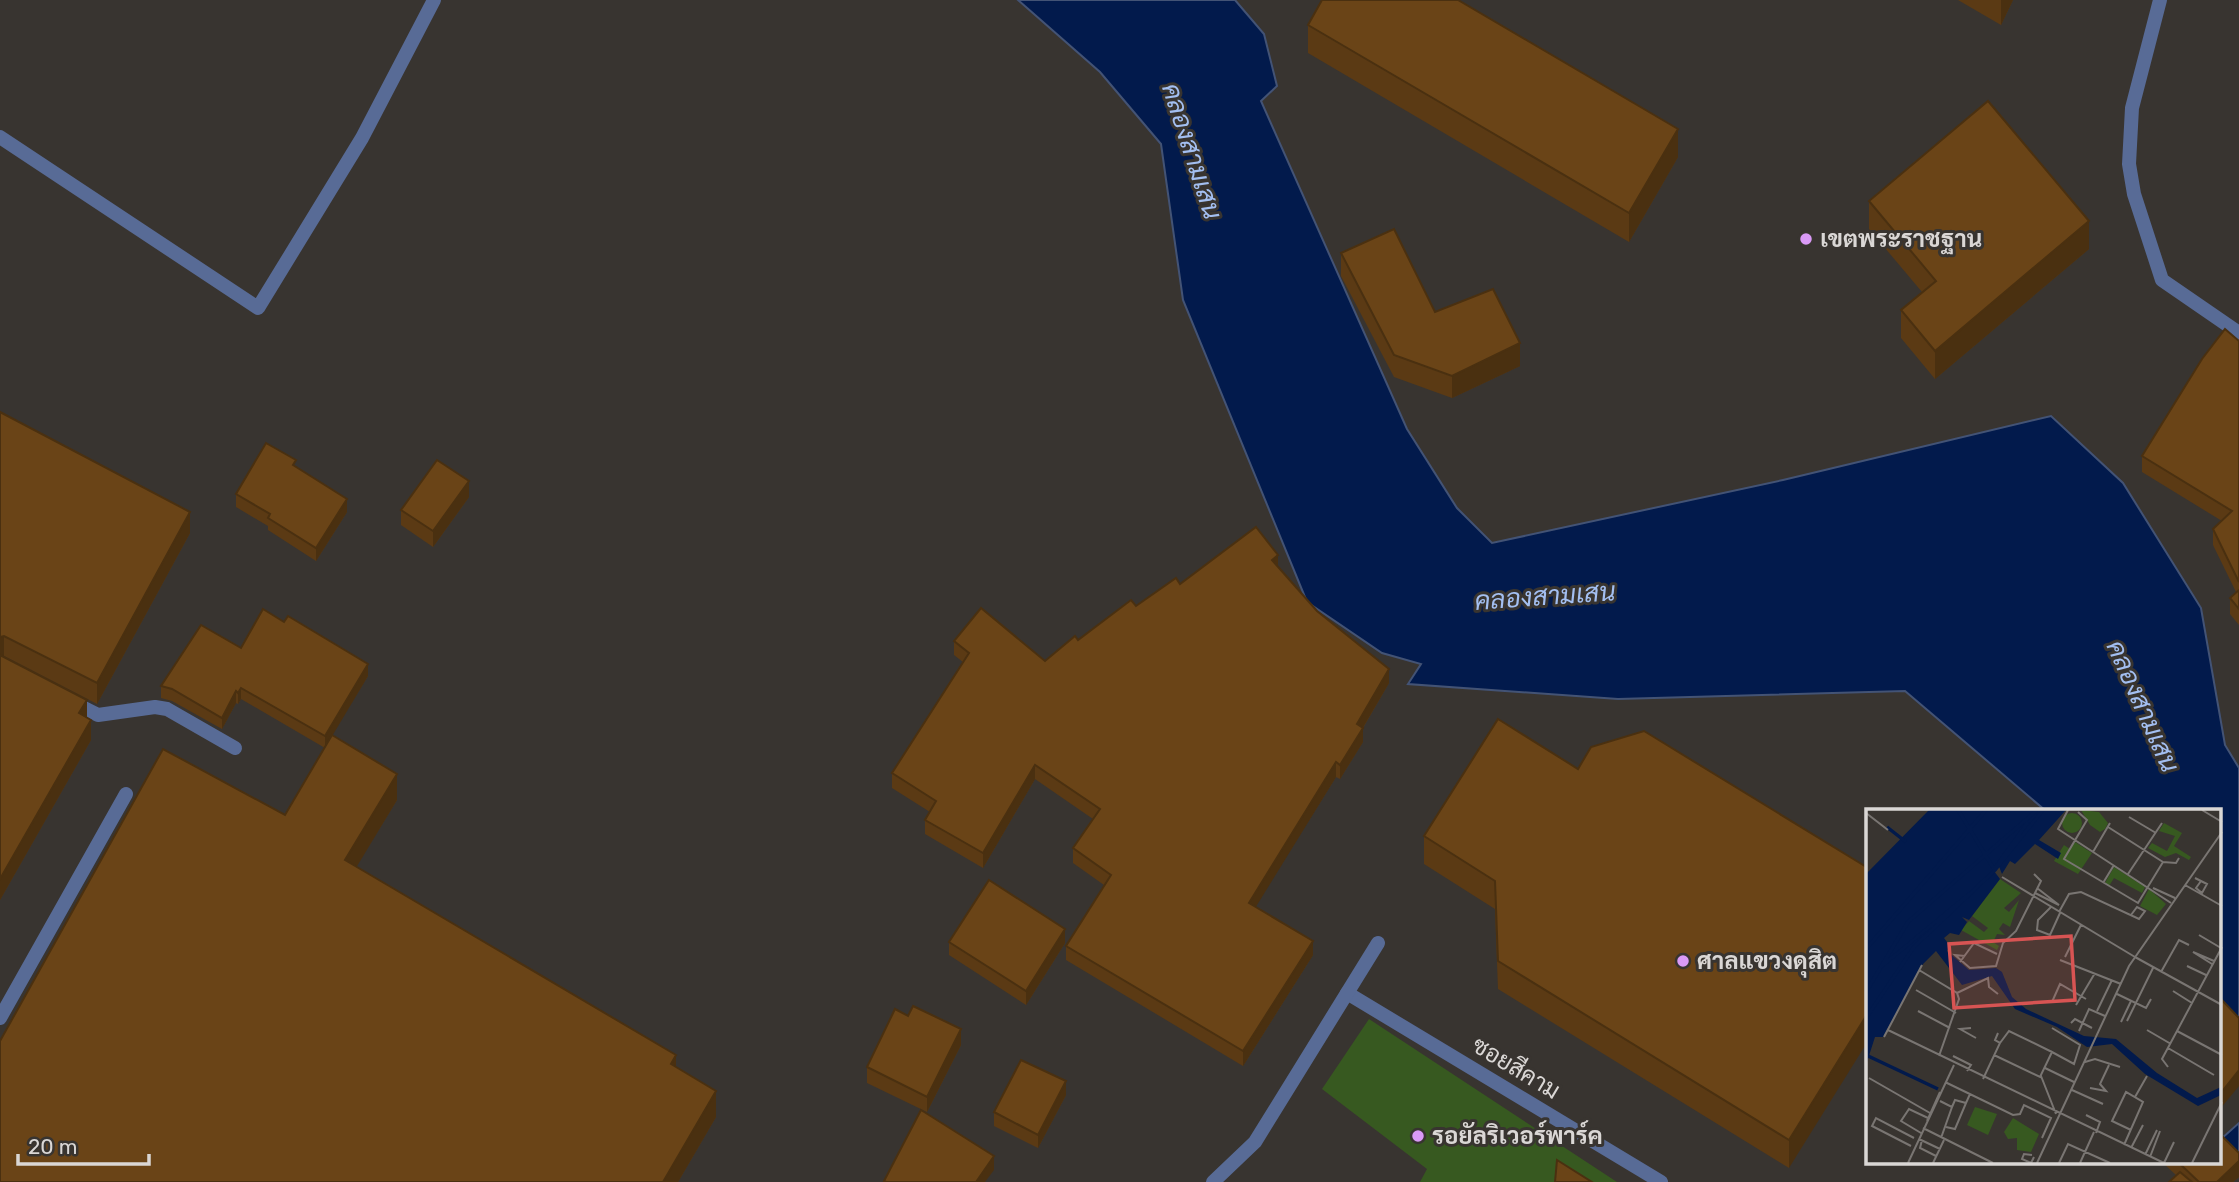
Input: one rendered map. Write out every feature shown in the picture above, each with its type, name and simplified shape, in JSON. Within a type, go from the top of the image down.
[{"type":"street","points":[[0,137],[258,308],[362,138],[433,0]]},
{"type":"street","points":[[2160,0],[2132,108],[2129,164],[2134,194],[2162,280],[2239,334]]},
{"type":"street","points":[[61,696],[98,715],[155,707],[167,709],[235,748]]},
{"type":"street","points":[[0,1018],[126,793]]},
{"type":"street","points":[[1213,1182],[1255,1142],[1378,943]]},
{"type":"street","name":"ซอยสีคาม","points":[[1347,993],[1661,1182]]},
{"type":"green space","name":"รอยัลริเวอร์พาร์ค","points":[[1369,1019],[1617,1182],[1420,1182],[1427,1169],[1322,1089]]},
{"type":"water","name":"คลองสามเสน","points":[[1018,0],[1235,0],[1264,34],[1277,86],[1261,101],[1407,429],[1457,508],[1492,543],[1783,480],[2051,416],[2123,483],[2201,608],[2225,745],[2239,768],[2239,1020],[2222,1006],[2222,809],[2044,809],[1905,691],[1618,699],[1408,684],[1421,664],[1382,653],[1307,602],[1183,300],[1161,144],[1100,72]]},
{"type":"water","points":[[2239,1123],[2239,1155],[2222,1140]]},
{"type":"building","points":[[1322,0],[1458,0],[1678,129],[1629,213],[1308,25]]},
{"type":"building","points":[[1988,101],[2089,221],[1935,351],[1901,310],[1936,281],[1869,201]]},
{"type":"building","points":[[1394,229],[1435,312],[1493,289],[1520,343],[1452,376],[1394,355],[1341,253]]},
{"type":"building","points":[[2225,329],[2239,341],[2239,582],[2213,529],[2232,511],[2142,456],[2202,359]]},
{"type":"building","points":[[0,412],[190,512],[97,683],[4,636],[0,637]]},
{"type":"building","points":[[266,443],[296,460],[293,465],[347,499],[316,548],[268,518],[270,514],[236,494]]},
{"type":"building","points":[[437,460],[469,481],[433,531],[401,510]]},
{"type":"building","points":[[1256,527],[1278,555],[1272,560],[1317,611],[1389,669],[1357,724],[1363,728],[1340,765],[1336,762],[1249,903],[1313,941],[1243,1051],[1066,946],[1111,875],[1073,848],[1100,809],[1035,765],[983,853],[925,820],[936,801],[892,773],[969,653],[954,641],[981,608],[1045,661],[1075,636],[1078,640],[1131,600],[1136,606],[1176,578],[1180,584]]},
{"type":"building","points":[[2239,590],[2239,609],[2230,598]]},
{"type":"building","points":[[263,609],[284,622],[288,616],[368,664],[325,736],[241,688],[238,693],[236,691],[222,718],[172,689],[161,686],[201,625],[241,648]]},
{"type":"building","points":[[0,655],[87,700],[79,713],[91,720],[0,879]]},
{"type":"building","name":"ศาลแขวงดุสิต","points":[[1498,719],[1578,769],[1591,747],[1644,731],[1866,867],[1866,1016],[1789,1140],[1498,961],[1495,881],[1424,836]]},
{"type":"building","points":[[332,735],[397,774],[345,860],[676,1055],[671,1064],[716,1091],[663,1182],[0,1182],[0,1041],[163,749],[285,815]]},
{"type":"building","points":[[989,880],[1065,929],[1026,991],[949,942]]},
{"type":"building","points":[[2222,1000],[2239,1018],[2239,1070],[2222,1091]]},
{"type":"building","points":[[913,1006],[961,1029],[927,1097],[867,1067],[895,1009],[908,1016]]},
{"type":"building","points":[[1021,1060],[1066,1081],[1038,1135],[994,1112]]},
{"type":"building","points":[[921,1110],[994,1156],[976,1182],[884,1181]]},
{"type":"building","points":[[2222,1136],[2239,1153],[2239,1161],[2217,1182],[2199,1182],[2180,1164],[2222,1164]]},
{"type":"building","points":[[1557,1160],[1592,1182],[1555,1182]]},
{"type":"building","points":[[2180,1172],[2192,1182],[2169,1182]]},
{"type":"place","name":"เขตพระราชฐาน","points":[[1806,239]]},
{"type":"place","name":"ศาลแขวงดุสิต","points":[[1683,961]]},
{"type":"place","name":"รอยัลริเวอร์พาร์ค","points":[[1418,1136]]}]
